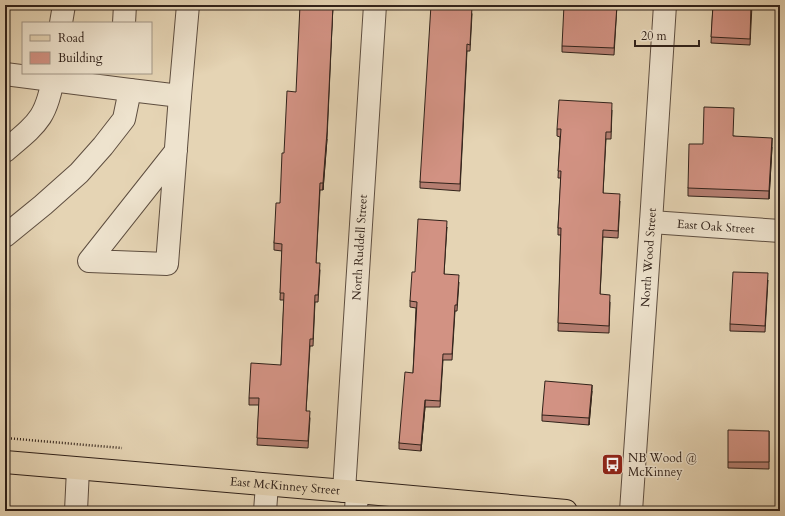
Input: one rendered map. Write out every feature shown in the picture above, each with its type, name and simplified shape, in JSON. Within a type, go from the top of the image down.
[{"type":"main road","name":"East McKinney Street","points":[[5,462],[267,485],[352,498],[464,507],[566,511]]},
{"type":"street","points":[[61,22],[64,5]]},
{"type":"street","points":[[124,22],[125,5]]},
{"type":"street","points":[[176,151],[89,261],[167,264],[188,5]]},
{"type":"street","name":"North Ruddell Street","points":[[352,498],[375,5]]},
{"type":"street","name":"North Wood Street","points":[[630,511],[652,222],[665,5]]},
{"type":"street","points":[[5,74],[123,84],[180,96]]},
{"type":"street","points":[[5,151],[24,136],[42,117],[50,95],[53,77]]},
{"type":"street","points":[[5,236],[44,205],[79,173],[124,120],[123,84]]},
{"type":"street","name":"East Oak Street","points":[[652,222],[780,232]]},
{"type":"street","points":[[76,511],[78,469]]},
{"type":"street","points":[[265,511],[267,485]]},
{"type":"building","points":[[300,5],[333,5],[327,132],[323,183],[320,183],[316,263],[320,263],[318,295],[315,295],[313,339],[310,339],[306,411],[310,411],[308,441],[257,438],[259,398],[249,398],[251,363],[281,365],[284,293],[280,293],[282,244],[274,243],[276,203],[280,203],[287,91],[296,92]]},
{"type":"building","points":[[431,5],[469,5],[469,7],[472,7],[470,45],[467,44],[460,184],[420,182]]},
{"type":"building","points":[[564,5],[617,5],[614,48],[562,46]]},
{"type":"building","points":[[713,5],[751,5],[750,39],[711,37]]},
{"type":"building","points":[[559,100],[612,103],[611,132],[606,132],[603,193],[620,194],[618,231],[603,230],[600,294],[610,295],[609,326],[558,323],[561,228],[558,228],[561,171],[558,171],[561,129],[557,129]]},
{"type":"building","points":[[704,107],[734,108],[733,136],[772,138],[769,191],[688,188],[689,144],[703,144]]},
{"type":"building","points":[[418,219],[447,221],[444,274],[459,275],[457,305],[455,305],[452,354],[443,354],[440,401],[425,400],[421,445],[399,443],[405,372],[413,373],[417,302],[410,301],[412,272],[415,272]]},
{"type":"building","points":[[733,272],[768,273],[765,326],[730,324]]},
{"type":"building","points":[[545,381],[592,385],[589,418],[542,415]]},
{"type":"building","points":[[728,430],[769,431],[769,462],[728,462]]},
{"type":"building","points":[[5,507],[28,508],[30,511],[5,511]]},
{"type":"place","name":"NB Wood @ McKinney","points":[[613,465]]}]
